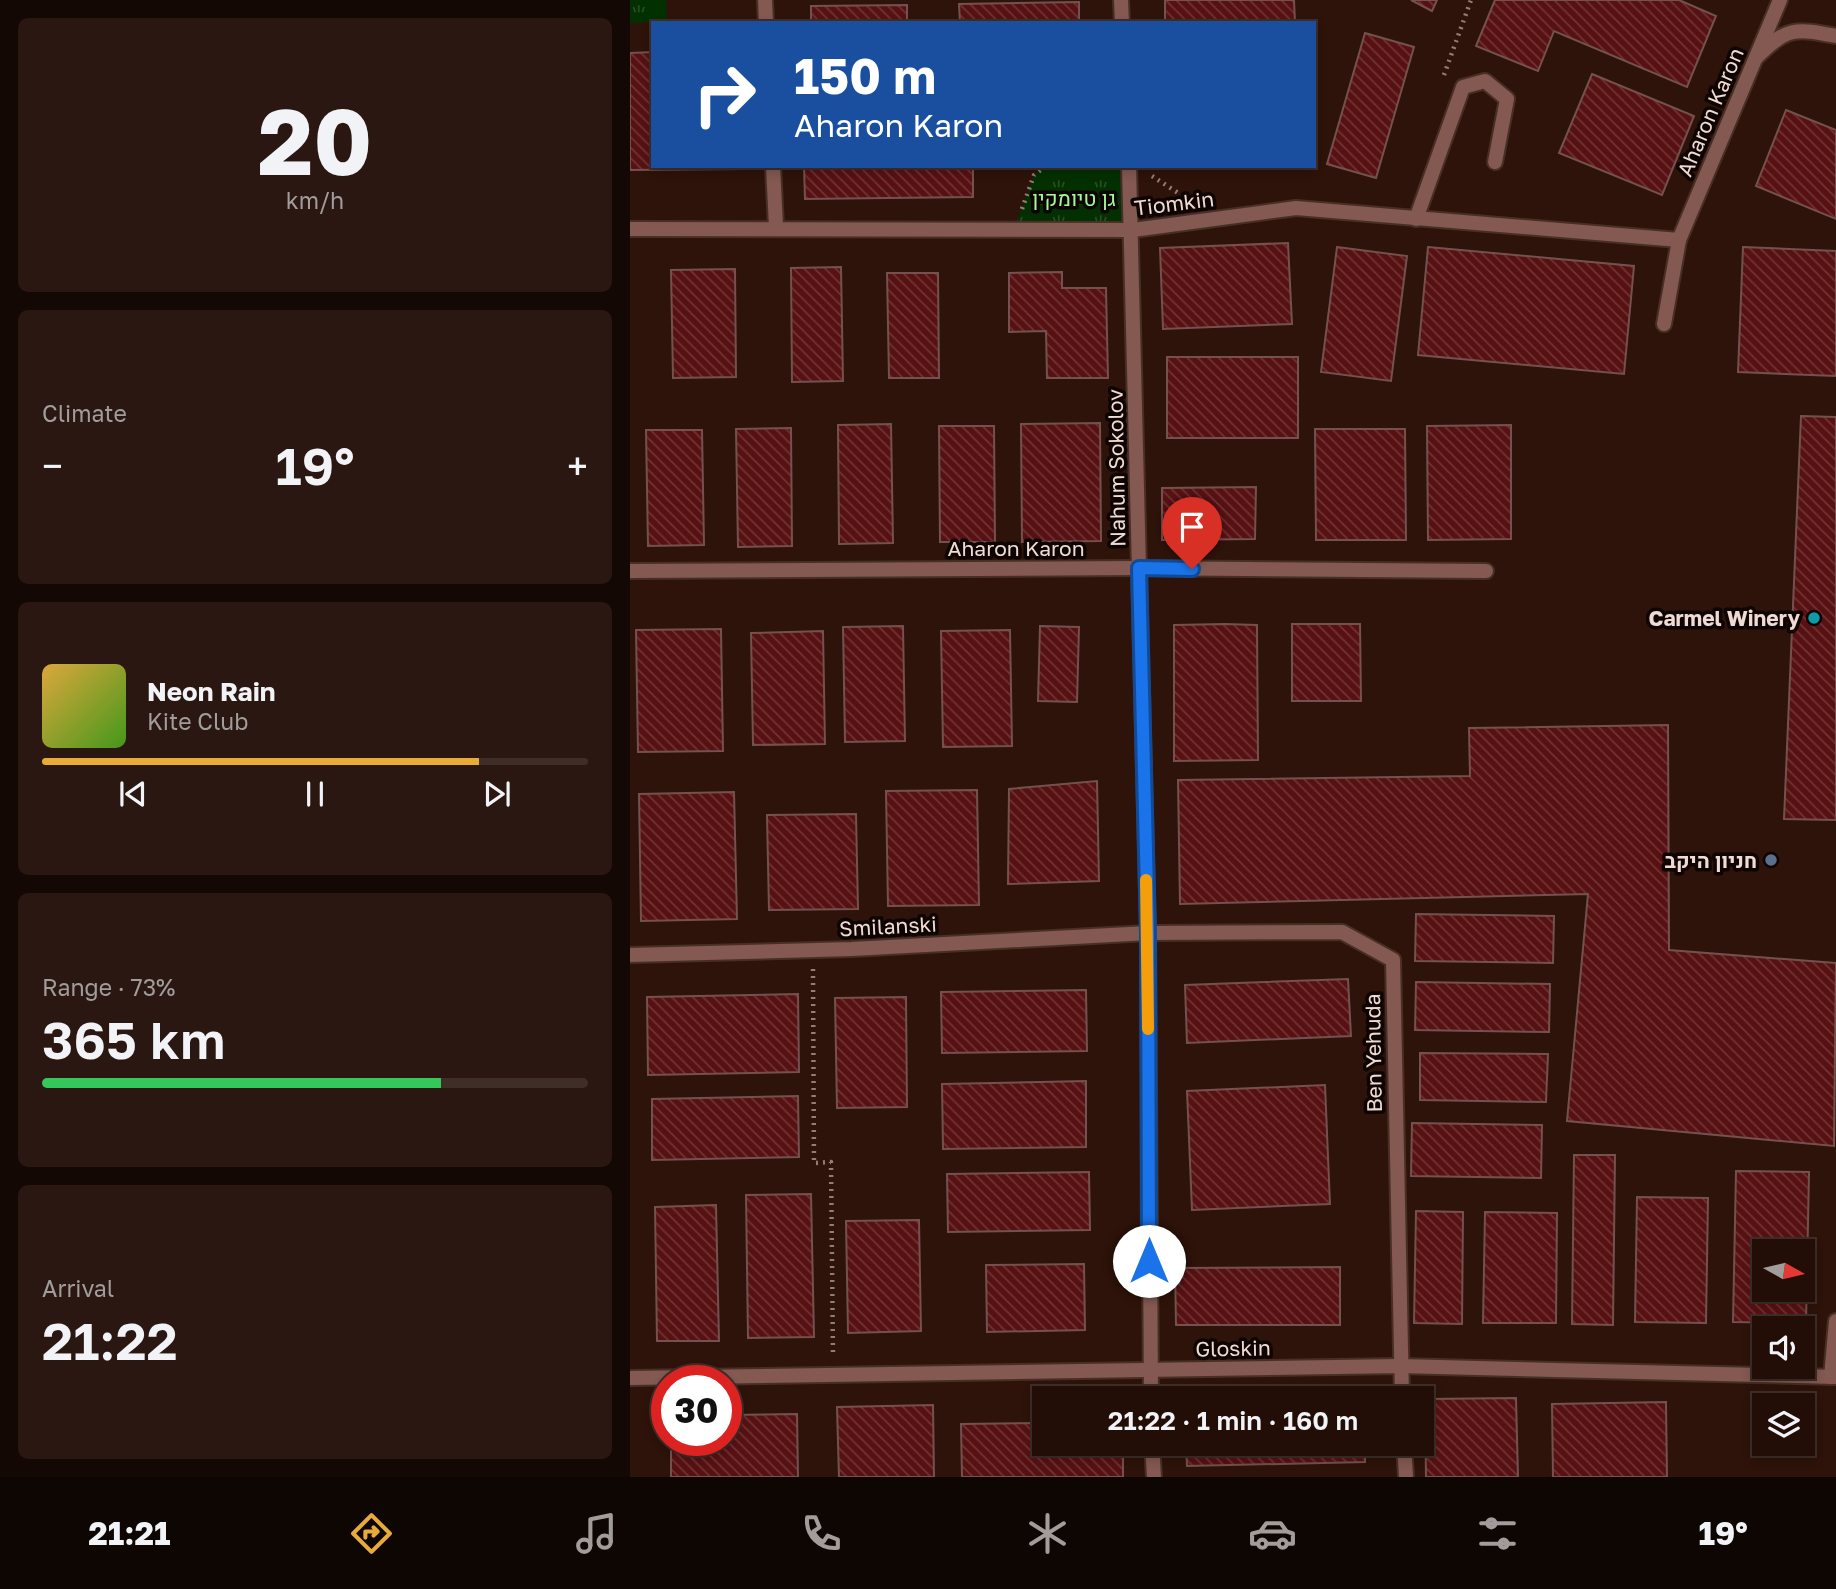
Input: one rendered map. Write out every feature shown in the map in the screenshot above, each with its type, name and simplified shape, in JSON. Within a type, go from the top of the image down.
[{"type":"street","points":[[765,0],[766,21]]},
{"type":"street","points":[[1121,0],[1122,21]]},
{"type":"street","name":"Aharon Karon","points":[[1664,324],[1679,240],[1780,0]]},
{"type":"street","points":[[1757,57],[1777,36],[1800,29],[1836,36]]},
{"type":"street","points":[[1416,219],[1463,87],[1485,81],[1507,99],[1495,162]]},
{"type":"street","points":[[773,168],[776,227]]},
{"type":"street","name":"Nahum Sokolov","points":[[1129,168],[1133,230],[1148,933],[1151,1386]]},
{"type":"street","name":"Tiomkin","points":[[630,229],[776,227],[1133,230],[1296,208],[1679,240]]},
{"type":"street","name":"Aharon Karon","points":[[630,571],[1139,568],[1486,571]]},
{"type":"street","name":"Ben Yehuda","points":[[1148,933],[1342,932],[1393,960],[1401,1386]]},
{"type":"street","name":"Smilanski","points":[[630,955],[813,951],[1148,933]]},
{"type":"street","points":[[1833,1377],[1836,1321]]},
{"type":"street","name":"Gloskin","points":[[630,1378],[1400,1366],[1833,1377]]},
{"type":"street","points":[[1153,1456],[1154,1477]]},
{"type":"street","points":[[1405,1456],[1406,1477]]},
{"type":"path","points":[[1014,229],[1034,175],[1043,168]]},
{"type":"path","points":[[1148,174],[1217,219]]},
{"type":"path","points":[[813,951],[814,1163],[831,1161],[833,1375]]},
{"type":"green space","points":[[630,0],[666,0],[667,21],[630,23]]},
{"type":"green space","name":"גן טיומקין","points":[[1043,168],[1129,168],[1133,230],[1014,229],[1034,175]]},
{"type":"building","points":[[1165,0],[1294,0],[1295,21],[1165,21]]},
{"type":"building","points":[[1411,0],[1437,0],[1432,11]]},
{"type":"building","points":[[1495,0],[1679,0],[1716,16],[1687,87],[1554,31],[1538,71],[1476,46]]},
{"type":"building","points":[[1079,2],[1079,21],[960,21],[959,4]]},
{"type":"building","points":[[907,5],[907,21],[811,21],[811,6]]},
{"type":"building","points":[[1365,33],[1414,47],[1376,178],[1327,164]]},
{"type":"building","points":[[651,52],[651,168],[743,169],[630,170],[630,53]]},
{"type":"building","points":[[1592,74],[1694,116],[1662,195],[1559,153]]},
{"type":"building","points":[[1786,110],[1836,130],[1836,219],[1756,186]]},
{"type":"building","points":[[804,168],[973,168],[973,197],[805,199]]},
{"type":"building","points":[[1288,243],[1292,324],[1163,329],[1160,248]]},
{"type":"building","points":[[1337,247],[1407,256],[1391,381],[1321,372]]},
{"type":"building","points":[[1428,247],[1634,266],[1624,374],[1418,355]]},
{"type":"building","points":[[1743,247],[1836,251],[1836,376],[1738,372]]},
{"type":"building","points":[[841,267],[843,381],[792,382],[791,268]]},
{"type":"building","points":[[735,269],[736,377],[673,378],[671,270]]},
{"type":"building","points":[[1062,272],[1062,288],[1106,288],[1108,378],[1047,378],[1046,331],[1009,332],[1009,273]]},
{"type":"building","points":[[887,273],[938,273],[939,378],[889,378]]},
{"type":"building","points":[[1167,357],[1298,357],[1298,438],[1167,438]]},
{"type":"building","name":"Carmel Winery","points":[[1801,416],[1836,417],[1836,820],[1784,819]]},
{"type":"building","points":[[1100,423],[1101,541],[1022,542],[1021,424]]},
{"type":"building","points":[[891,424],[893,543],[839,544],[838,425]]},
{"type":"building","points":[[1511,425],[1511,539],[1428,540],[1427,426]]},
{"type":"building","points":[[939,426],[994,426],[995,542],[940,542]]},
{"type":"building","points":[[791,428],[792,546],[738,547],[736,429]]},
{"type":"building","points":[[1315,429],[1405,429],[1406,540],[1316,540]]},
{"type":"building","points":[[646,430],[702,430],[704,545],[648,546]]},
{"type":"building","points":[[1256,487],[1255,539],[1162,540],[1162,488]]},
{"type":"building","points":[[1292,624],[1360,624],[1361,701],[1292,701]]},
{"type":"building","points":[[1174,625],[1257,625],[1258,760],[1174,761]]},
{"type":"building","points":[[903,626],[905,741],[845,742],[843,627]]},
{"type":"building","points":[[1040,626],[1079,627],[1077,702],[1038,701]]},
{"type":"building","points":[[721,629],[723,751],[638,752],[636,630]]},
{"type":"building","points":[[1010,630],[1012,746],[943,747],[941,631]]},
{"type":"building","points":[[823,631],[825,744],[753,745],[751,633]]},
{"type":"building","points":[[1668,725],[1669,950],[1836,963],[1834,1146],[1567,1121],[1588,894],[1180,904],[1178,780],[1470,776],[1469,728]]},
{"type":"building","points":[[1097,781],[1099,881],[1008,884],[1009,789]]},
{"type":"building","points":[[977,790],[979,905],[888,906],[886,791]]},
{"type":"building","points":[[734,792],[737,919],[641,921],[639,794]]},
{"type":"building","points":[[856,814],[858,909],[769,910],[767,815]]},
{"type":"building","points":[[1416,914],[1554,916],[1553,963],[1415,961]]},
{"type":"building","points":[[1348,979],[1351,1036],[1187,1043],[1185,985]]},
{"type":"building","points":[[1416,982],[1550,984],[1549,1032],[1415,1030]]},
{"type":"building","points":[[1086,990],[1087,1051],[942,1053],[941,992]]},
{"type":"building","points":[[798,994],[799,1072],[648,1075],[647,997]]},
{"type":"building","points":[[906,997],[907,1107],[837,1108],[835,998]]},
{"type":"building","points":[[1420,1053],[1548,1054],[1546,1102],[1420,1100]]},
{"type":"building","points":[[1086,1081],[1086,1147],[943,1149],[942,1084]]},
{"type":"building","points":[[1325,1085],[1330,1204],[1192,1210],[1187,1091]]},
{"type":"building","points":[[798,1096],[799,1157],[652,1160],[652,1099]]},
{"type":"building","points":[[1412,1123],[1542,1125],[1541,1178],[1411,1176]]},
{"type":"building","points":[[1574,1155],[1615,1155],[1613,1325],[1572,1324]]},
{"type":"building","points":[[1736,1171],[1809,1172],[1808,1239],[1752,1239],[1752,1302],[1806,1302],[1806,1316],[1752,1316],[1752,1322],[1733,1322]]},
{"type":"building","points":[[1089,1172],[1090,1230],[948,1232],[947,1174]]},
{"type":"building","points":[[811,1194],[814,1337],[748,1338],[746,1195]]},
{"type":"building","points":[[1637,1197],[1708,1198],[1706,1323],[1635,1322]]},
{"type":"building","points":[[716,1205],[719,1341],[657,1341],[655,1207]]},
{"type":"building","points":[[1416,1211],[1463,1212],[1462,1324],[1414,1323]]},
{"type":"building","points":[[1485,1212],[1557,1213],[1556,1323],[1483,1323]]},
{"type":"building","points":[[919,1220],[921,1331],[848,1333],[846,1221]]},
{"type":"building","points":[[1084,1264],[1085,1330],[987,1332],[986,1265]]},
{"type":"building","points":[[1340,1267],[1340,1325],[1176,1325],[1175,1268]]},
{"type":"building","points":[[1516,1398],[1518,1477],[1426,1477],[1426,1456],[1434,1456],[1434,1399]]},
{"type":"building","points":[[1666,1402],[1667,1477],[1553,1477],[1552,1404]]},
{"type":"building","points":[[933,1405],[934,1477],[839,1477],[837,1407]]},
{"type":"building","points":[[797,1414],[798,1477],[671,1477],[671,1456],[742,1456],[742,1415]]},
{"type":"building","points":[[1032,1423],[1032,1456],[1123,1456],[1123,1477],[962,1477],[961,1424]]},
{"type":"building","points":[[1187,1456],[1365,1456],[1365,1462],[1187,1466]]},
{"type":"slow traffic","points":[[1146,880],[1148,1029]]},
{"type":"place","name":"Carmel Winery","points":[[1814,618]]},
{"type":"place","name":"חניון היקב","points":[[1771,860]]},
{"type":"route","points":[[1149,1261],[1148,933],[1139,568],[1192,569]]}]
